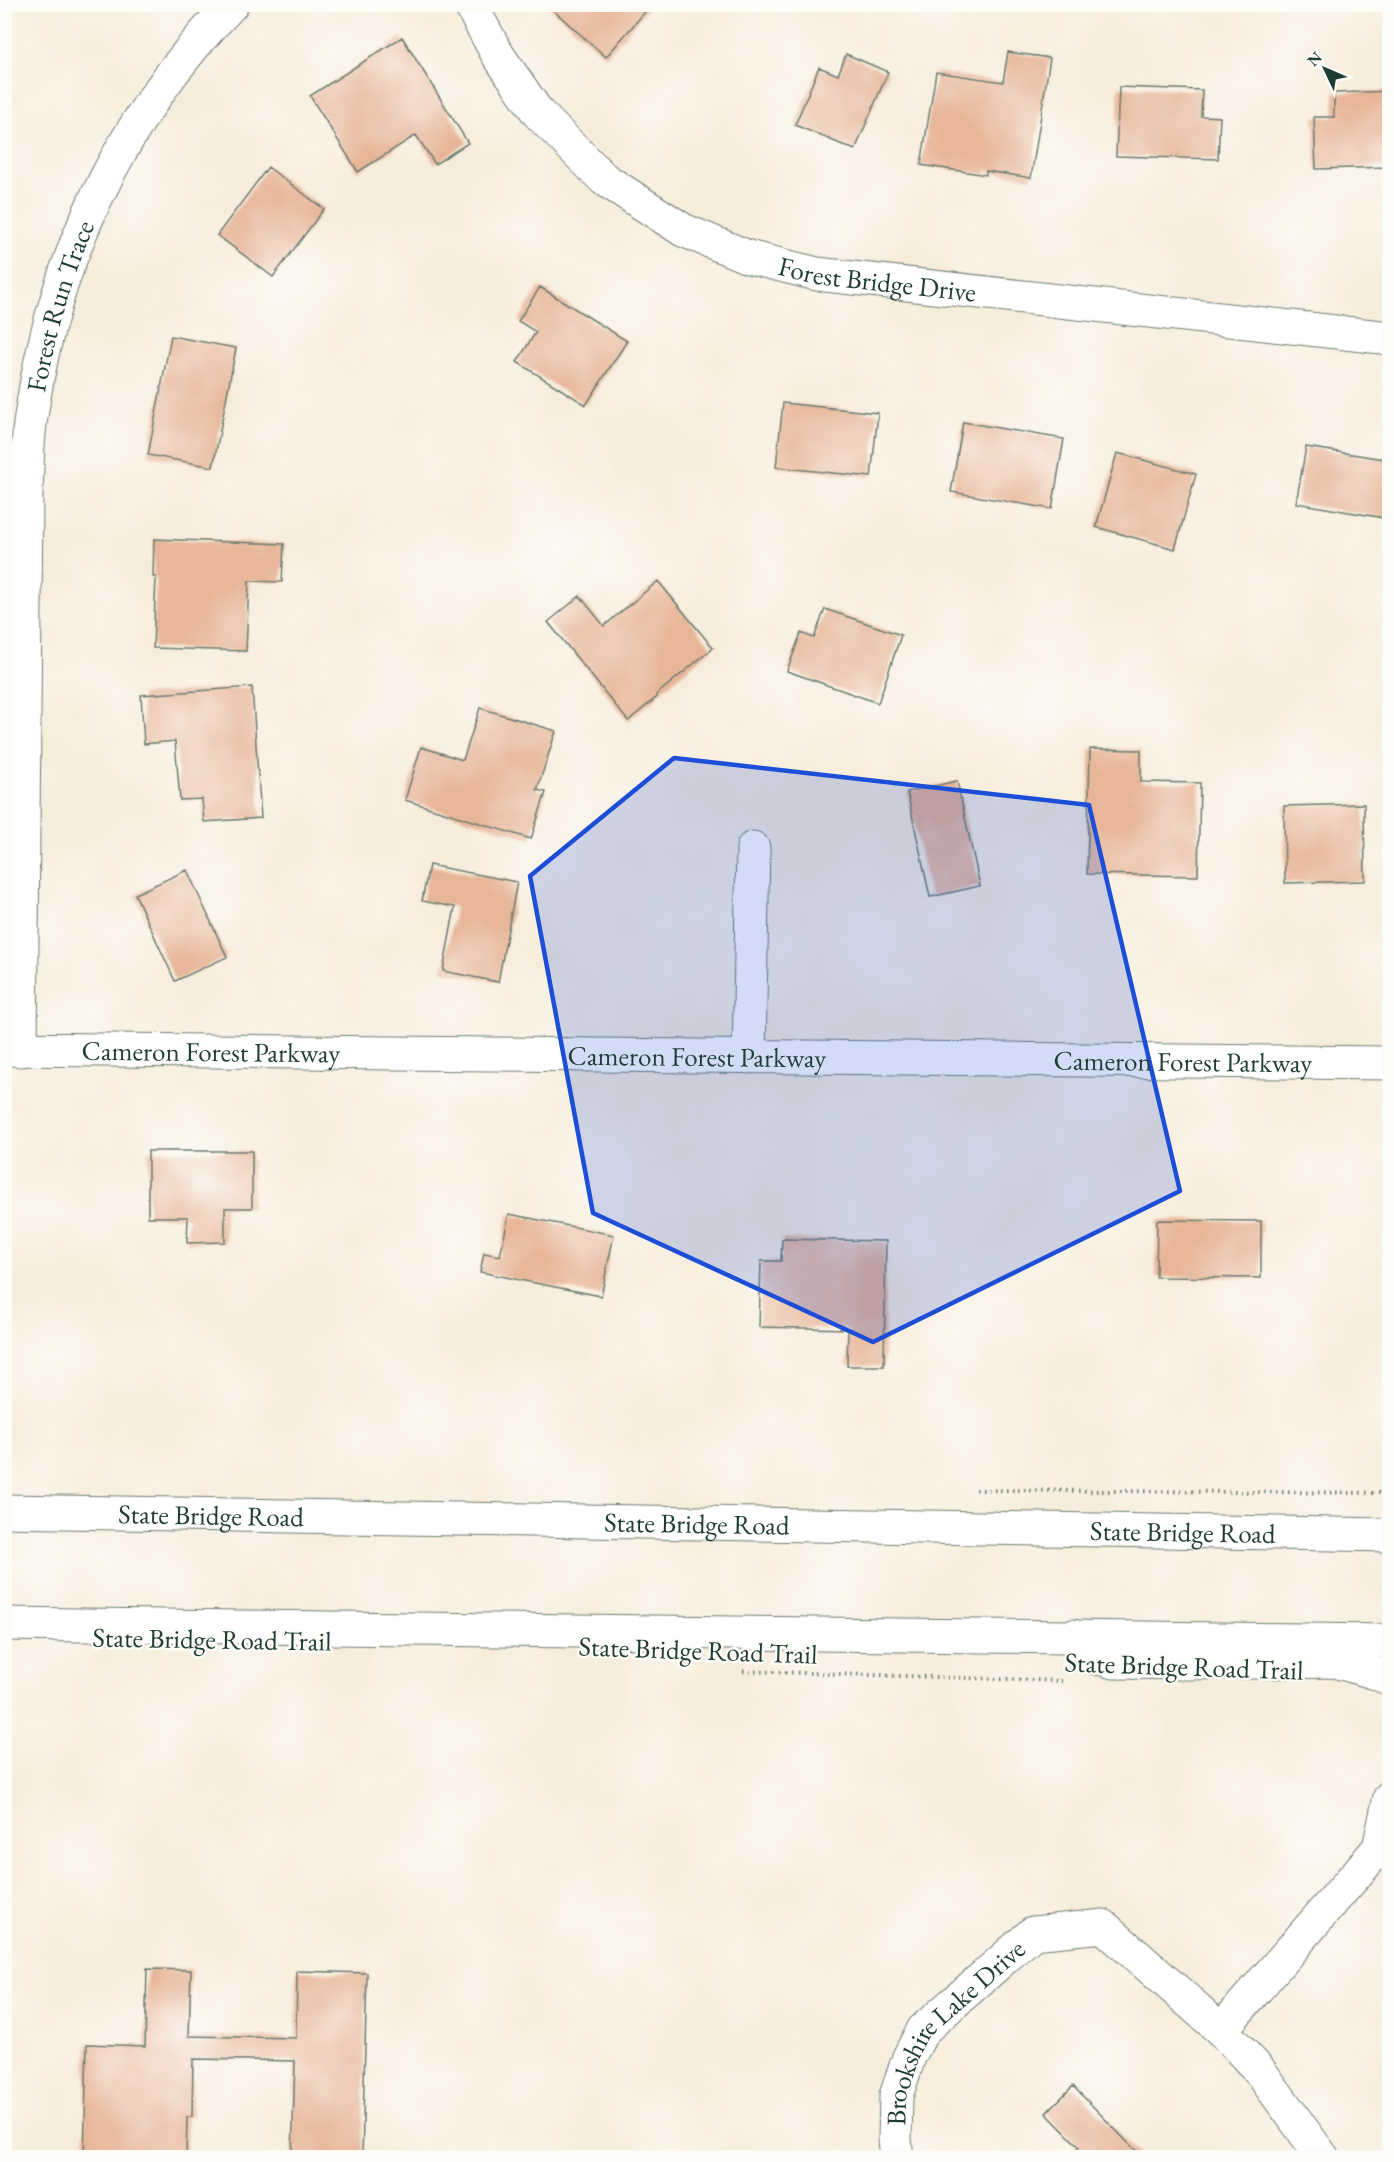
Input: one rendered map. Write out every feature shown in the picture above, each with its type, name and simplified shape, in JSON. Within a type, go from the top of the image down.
[{"type":"main road","name":"Forest Run Trace","points":[[13,1049],[26,497],[17,424],[67,265],[105,176],[150,101],[203,34],[232,4]]},
{"type":"main road","name":"Forest Bridge Drive","points":[[470,4],[498,55],[538,113],[604,179],[683,230],[748,257],[817,274],[1389,338]]},
{"type":"main road","points":[[749,1057],[753,848]]},
{"type":"main road","name":"Cameron Forest Parkway","points":[[13,1049],[1389,1064]]},
{"type":"main road","name":"State Bridge Road","points":[[4,1511],[1389,1535]]},
{"type":"main road","points":[[4,1624],[1389,1641]]},
{"type":"main road","points":[[1073,1636],[1084,1655],[1114,1662],[1334,1660],[1389,1679]]},
{"type":"main road","points":[[1221,2030],[1379,1848],[1389,1797]]},
{"type":"main road","name":"Brookshire Lake Drive","points":[[897,2157],[896,2096],[909,2057],[923,2030],[1033,1933],[1103,1926],[1221,2030],[1259,2070],[1323,2157]]},
{"type":"path","name":"State Bridge Road Trail","points":[[740,1671],[1073,1681]]},
{"type":"highlighted area","points":[[674,758],[1089,805],[1180,1191],[873,1342],[593,1213],[530,876]]},
{"type":"building","points":[[546,4],[652,4],[606,57]]},
{"type":"building","points":[[402,37],[468,143],[435,164],[416,135],[358,172],[310,96]]},
{"type":"building","points":[[1008,52],[1050,58],[1031,178],[986,171],[986,175],[921,165],[936,72],[1003,82]]},
{"type":"building","points":[[846,54],[888,72],[855,150],[795,125],[819,67],[838,75]]},
{"type":"building","points":[[1119,87],[1202,90],[1201,116],[1220,117],[1218,159],[1116,156]]},
{"type":"building","points":[[1390,91],[1390,167],[1316,169],[1314,117],[1334,117],[1334,93]]},
{"type":"building","points":[[268,167],[324,209],[273,277],[217,235]]},
{"type":"building","points":[[540,287],[627,341],[586,405],[517,362],[536,332],[518,321]]},
{"type":"building","points":[[171,336],[236,348],[213,467],[148,455]]},
{"type":"building","points":[[783,403],[878,413],[871,477],[776,467]]},
{"type":"building","points":[[963,422],[1064,439],[1052,509],[951,492]]},
{"type":"building","points":[[1306,447],[1390,460],[1390,519],[1296,503]]},
{"type":"building","points":[[1117,453],[1196,474],[1175,549],[1096,527]]},
{"type":"building","points":[[154,539],[284,544],[282,582],[249,581],[246,651],[153,648],[156,577],[153,577]]},
{"type":"building","points":[[658,581],[713,648],[628,721],[548,622],[580,596],[604,626]]},
{"type":"building","points":[[825,609],[901,635],[878,703],[787,671],[801,633],[814,638]]},
{"type":"building","points":[[252,687],[261,818],[204,822],[202,799],[180,800],[175,741],[144,744],[141,695]]},
{"type":"building","points":[[480,708],[556,731],[537,790],[546,792],[531,839],[405,800],[421,747],[463,760]]},
{"type":"building","points":[[1090,749],[1141,750],[1141,782],[1200,783],[1198,876],[1087,874]]},
{"type":"building","points":[[957,781],[980,886],[930,897],[907,792]]},
{"type":"building","points":[[1364,804],[1365,881],[1285,883],[1284,806]]},
{"type":"building","points":[[429,865],[517,882],[498,982],[443,971],[455,907],[422,901]]},
{"type":"building","points":[[187,870],[227,957],[175,981],[135,894]]},
{"type":"building","points":[[148,1151],[252,1151],[252,1208],[225,1208],[225,1242],[187,1243],[188,1217],[148,1217]]},
{"type":"building","points":[[509,1214],[614,1235],[601,1296],[480,1272],[484,1253],[500,1256]]},
{"type":"building","points":[[1157,1220],[1261,1221],[1261,1278],[1156,1277]]},
{"type":"building","points":[[782,1239],[886,1241],[884,1366],[847,1366],[848,1329],[759,1327],[761,1261],[781,1261]]},
{"type":"building","points":[[147,1969],[191,1970],[189,2036],[296,2038],[297,1971],[367,1973],[362,2158],[292,2158],[295,2061],[193,2059],[192,2117],[187,2117],[186,2158],[84,2158],[87,2044],[145,2046]]},
{"type":"building","points":[[1073,2086],[1143,2158],[1068,2158],[1079,2147],[1046,2113]]}]
